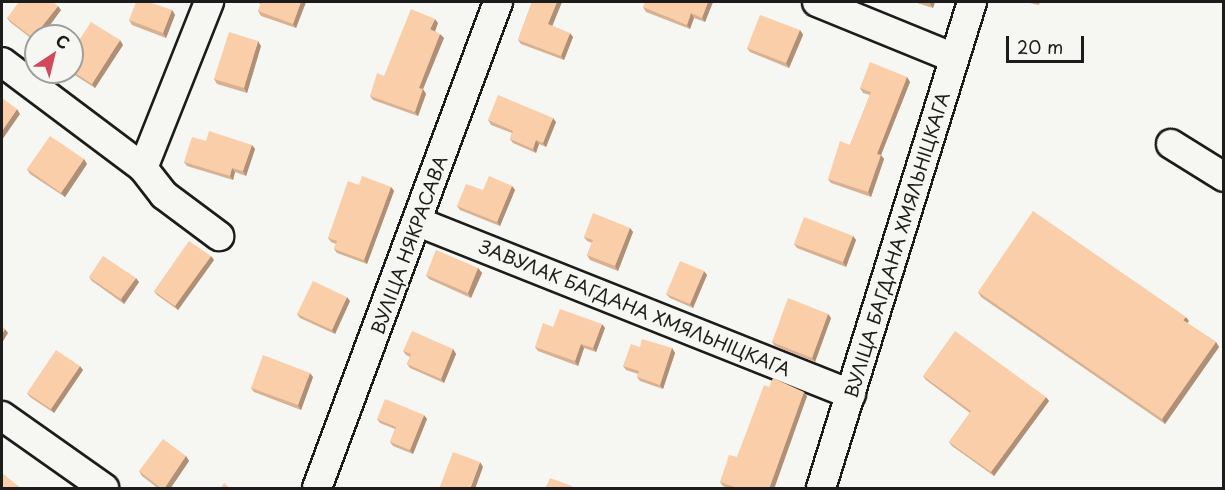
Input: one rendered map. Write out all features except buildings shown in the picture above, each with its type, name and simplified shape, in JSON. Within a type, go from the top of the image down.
[{"type":"street","points":[[143,168],[209,2]]},
{"type":"street","name":"ВУЛІЦА НЯКРАСАВА","points":[[317,489],[498,2]]},
{"type":"street","points":[[817,2],[954,58]]},
{"type":"street","name":"ВУЛІЦА БАГДАНА ХМЯЛЬНІЦКАГА","points":[[821,489],[972,2]]},
{"type":"street","points":[[2,62],[143,168],[164,195],[219,236]]},
{"type":"street","points":[[1170,144],[1224,177]]},
{"type":"street","name":"ЗАВУЛАК БАГДАНА ХМЯЛЬНІЦКАГА","points":[[418,222],[851,394]]},
{"type":"street","points":[[2,416],[104,489]]}]
